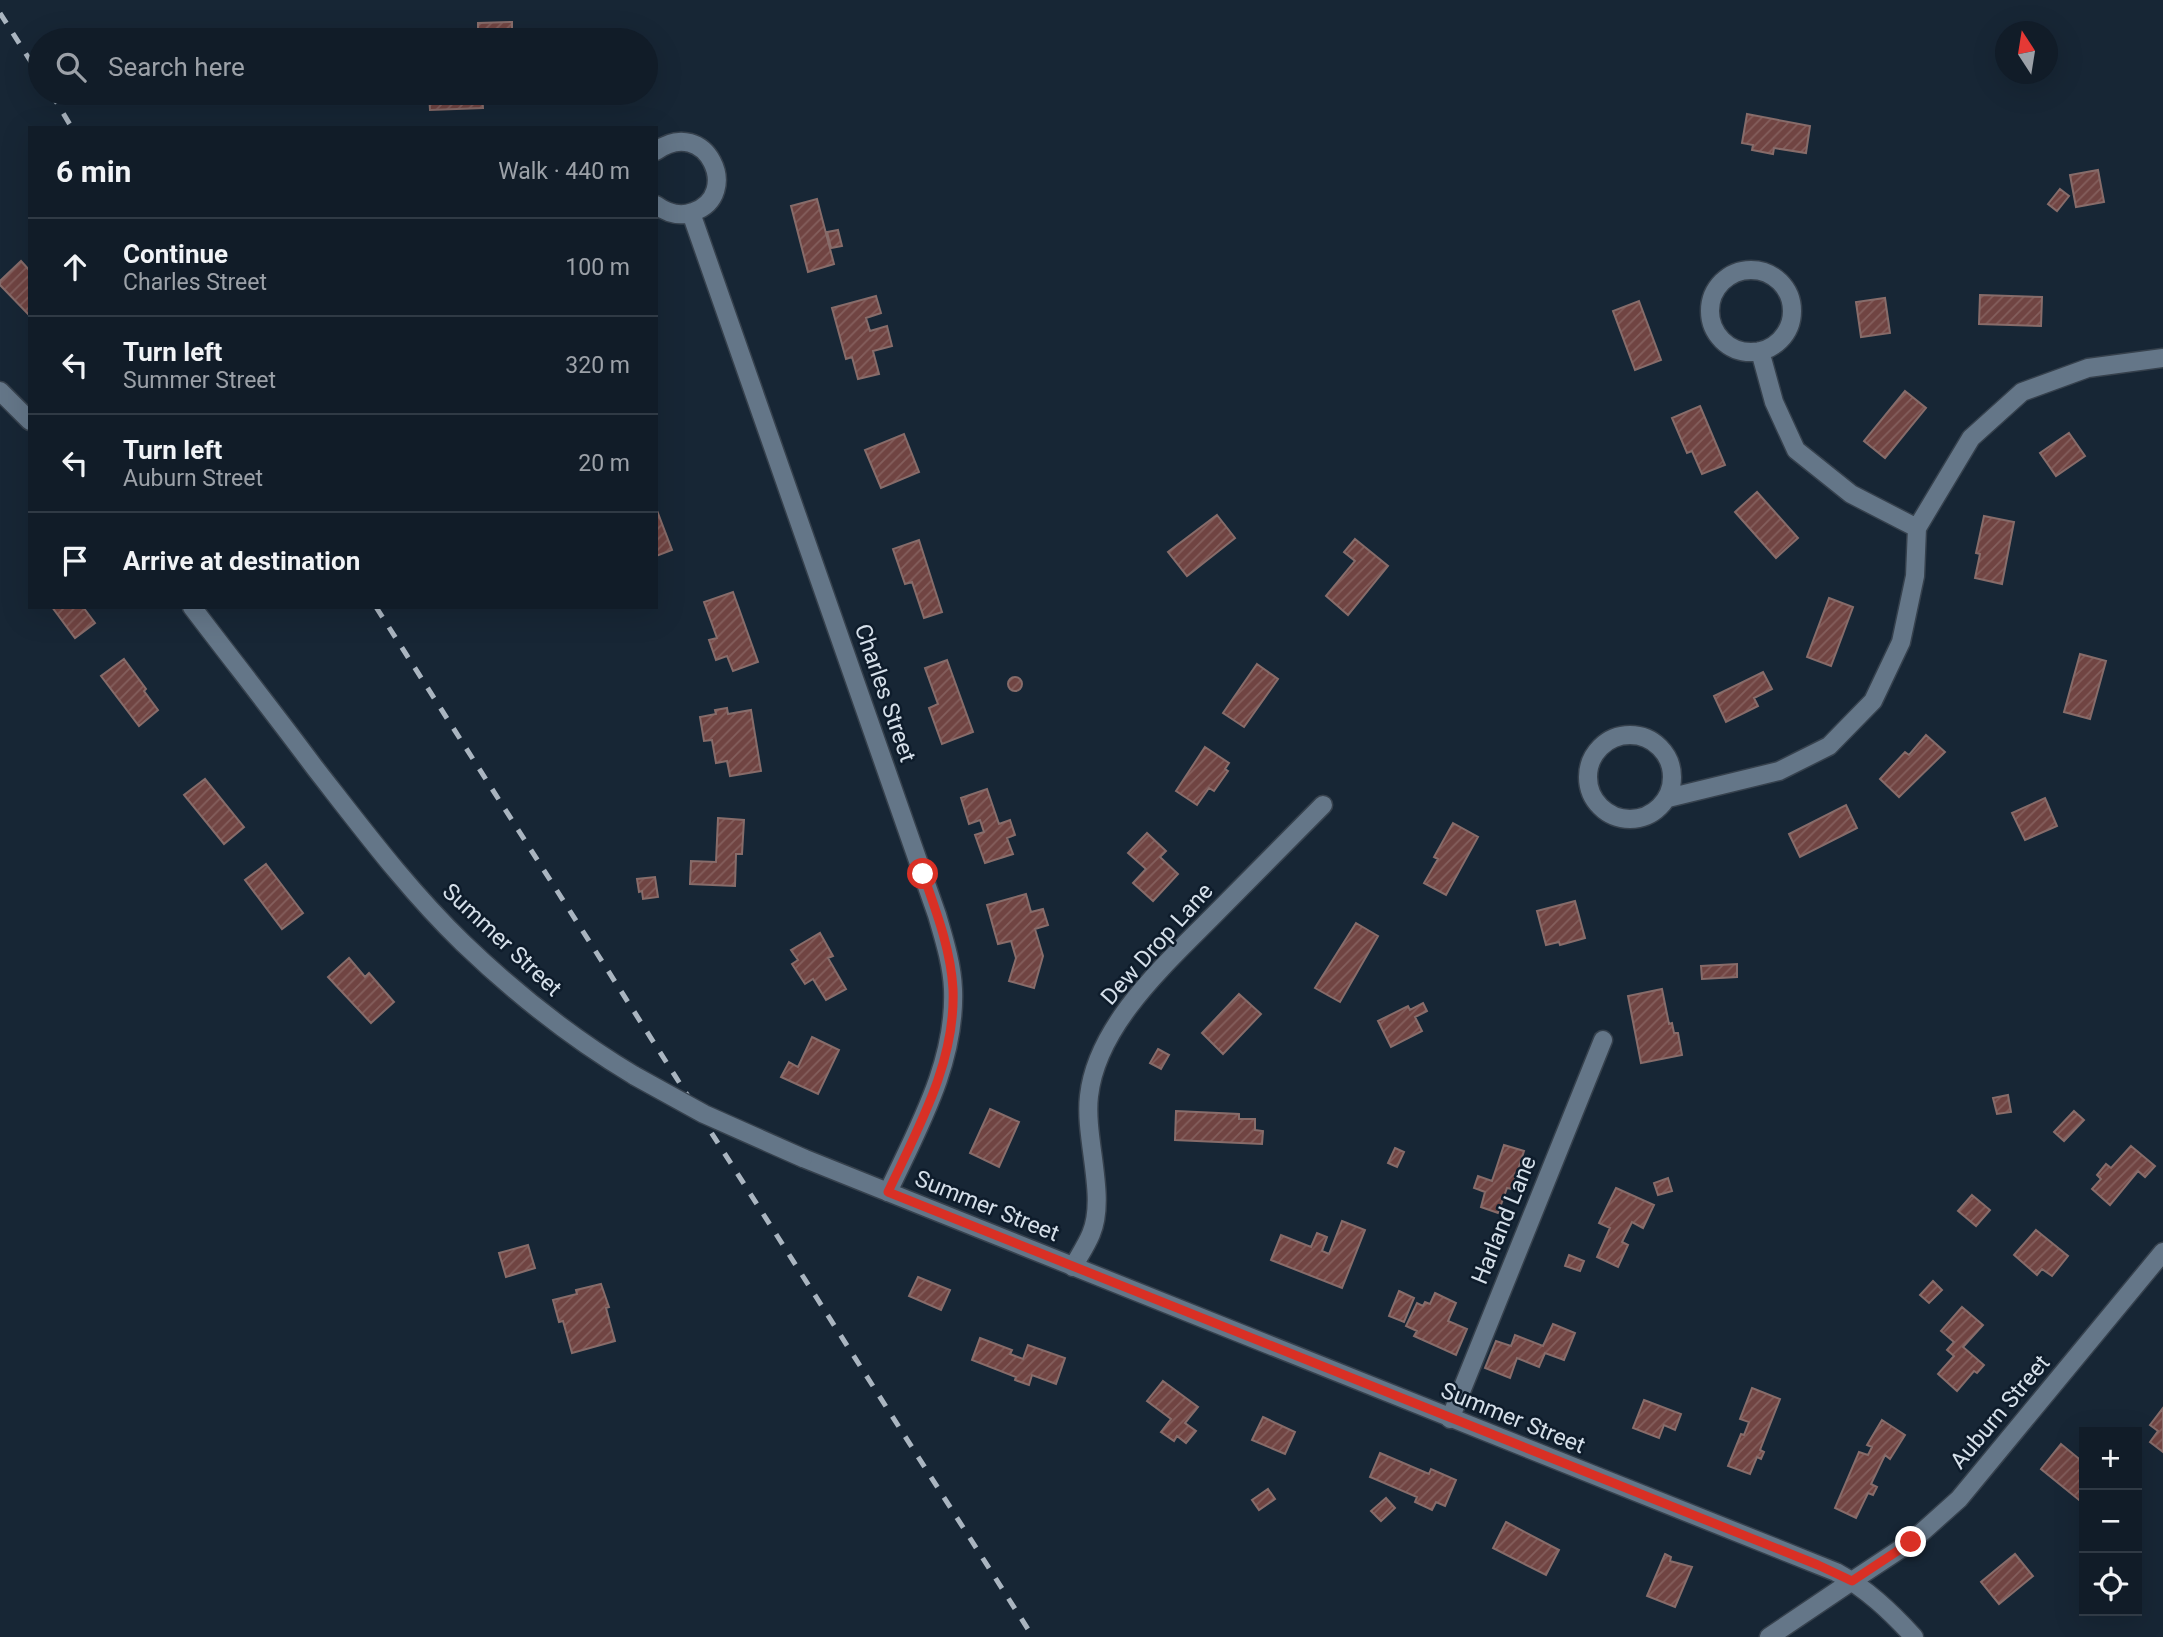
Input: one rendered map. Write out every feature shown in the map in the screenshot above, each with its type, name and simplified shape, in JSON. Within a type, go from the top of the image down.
[{"type":"street","points":[[658,150],[670,143],[685,142],[700,147],[711,158],[716,172],[716,187],[710,200],[691,213],[676,214],[658,206]]},
{"type":"street","name":"Charles Street","points":[[691,213],[937,915],[950,963],[953,1002],[946,1052],[935,1090],[888,1192]]},
{"type":"street","points":[[1749,269],[1776,277],[1785,286],[1793,312],[1790,326],[1783,337],[1773,346],[1760,351],[1733,349],[1722,341],[1714,330],[1710,316],[1710,303],[1715,290],[1724,279],[1749,269]]},
{"type":"street","points":[[1760,351],[1774,402],[1796,450],[1851,494],[1917,527]]},
{"type":"street","points":[[1668,798],[1673,772],[1662,748],[1652,739],[1626,734],[1602,745],[1593,757],[1588,771],[1588,785],[1594,799],[1604,810],[1617,817],[1631,819],[1646,817],[1668,798],[1779,771],[1829,746],[1873,701],[1900,642],[1914,576],[1917,527],[1971,438],[2022,392],[2088,368],[2163,358]]},
{"type":"street","points":[[0,391],[28,419]]},
{"type":"street","name":"Summer Street","points":[[194,609],[370,839],[461,942],[514,989],[585,1044],[635,1076],[712,1117],[803,1158],[1827,1569],[1852,1581],[1878,1600],[1914,1637]]},
{"type":"street","name":"Dew Drop Lane","points":[[1073,1267],[1092,1233],[1094,1222],[1097,1199],[1090,1149],[1089,1096],[1101,1053],[1125,1010],[1157,974],[1323,805]]},
{"type":"street","name":"Harland Lane","points":[[1450,1419],[1603,1040]]},
{"type":"street","name":"Auburn Street","points":[[1769,1637],[1903,1548],[1940,1518],[1959,1499],[2163,1252]]},
{"type":"building","points":[[512,22],[512,28],[478,28],[478,23]]},
{"type":"building","points":[[430,105],[483,105],[483,108],[430,110]]},
{"type":"building","points":[[1747,114],[1810,126],[1806,153],[1774,148],[1773,154],[1752,150],[1753,145],[1742,143]]},
{"type":"building","points":[[2098,170],[2104,202],[2076,207],[2070,175]]},
{"type":"building","points":[[2060,189],[2069,196],[2057,211],[2048,204]]},
{"type":"building","points":[[817,199],[834,264],[808,272],[791,206]]},
{"type":"building","points":[[838,230],[842,246],[831,248],[827,232]]},
{"type":"building","points":[[21,261],[28,269],[28,314],[0,285],[0,281]]},
{"type":"building","points":[[1980,295],[2042,297],[2041,326],[1979,324]]},
{"type":"building","points":[[876,296],[881,313],[866,318],[870,331],[887,326],[892,346],[873,351],[879,374],[858,379],[852,357],[846,359],[832,308]]},
{"type":"building","points":[[1885,298],[1890,333],[1861,337],[1856,302]]},
{"type":"building","points":[[1639,301],[1661,360],[1635,370],[1613,311]]},
{"type":"building","points":[[1905,391],[1926,408],[1885,458],[1864,441]]},
{"type":"building","points":[[1700,406],[1725,465],[1702,474],[1692,451],[1687,453],[1672,418]]},
{"type":"building","points":[[2069,433],[2085,456],[2056,476],[2040,453]]},
{"type":"building","points":[[904,434],[919,472],[881,488],[865,450]]},
{"type":"building","points":[[1757,492],[1798,538],[1776,558],[1735,512]]},
{"type":"building","points":[[658,513],[672,550],[658,555]]},
{"type":"building","points":[[1217,515],[1235,538],[1187,576],[1168,552]]},
{"type":"building","points":[[1984,516],[2014,522],[2002,584],[1975,578],[1980,554],[1976,553]]},
{"type":"building","points":[[1355,539],[1388,566],[1348,615],[1326,596],[1355,561],[1344,552]]},
{"type":"building","points":[[919,540],[942,612],[924,618],[912,582],[905,584],[893,549]]},
{"type":"building","points":[[733,592],[758,662],[733,671],[727,656],[716,660],[709,640],[717,638],[704,602]]},
{"type":"building","points":[[1829,598],[1853,607],[1831,666],[1807,657]]},
{"type":"building","points":[[53,609],[84,609],[95,623],[75,638]]},
{"type":"building","points":[[2080,654],[2106,661],[2090,719],[2064,712]]},
{"type":"building","points":[[124,659],[158,710],[139,726],[101,676]]},
{"type":"building","points":[[947,660],[973,732],[942,744],[929,708],[938,704],[925,668]]},
{"type":"building","points":[[1257,664],[1278,679],[1244,727],[1223,713]]},
{"type":"building","points":[[1763,672],[1772,689],[1754,698],[1758,706],[1726,722],[1714,696]]},
{"type":"building","points":[[1012,677],[1018,677],[1022,684],[1018,691],[1012,691],[1008,687],[1008,681]]},
{"type":"building","points":[[727,708],[728,714],[751,710],[761,771],[730,776],[727,761],[716,763],[712,740],[704,741],[700,717],[716,714],[715,710]]},
{"type":"building","points":[[1926,735],[1945,752],[1899,797],[1880,779],[1905,752],[1909,755]]},
{"type":"building","points":[[1205,747],[1229,763],[1225,769],[1228,771],[1214,791],[1209,788],[1197,805],[1176,791]]},
{"type":"building","points":[[205,779],[244,827],[224,844],[184,795]]},
{"type":"building","points":[[987,789],[999,824],[1010,820],[1015,835],[1007,838],[1013,854],[985,863],[975,835],[984,832],[980,820],[969,824],[961,798]]},
{"type":"building","points":[[2045,798],[2057,826],[2025,840],[2012,813]]},
{"type":"building","points":[[1846,805],[1857,828],[1800,857],[1789,834]]},
{"type":"building","points":[[718,818],[744,820],[742,854],[736,854],[735,886],[690,884],[691,861],[716,862]]},
{"type":"building","points":[[1453,823],[1478,837],[1446,895],[1424,883],[1438,859],[1434,857]]},
{"type":"building","points":[[1147,833],[1166,851],[1160,857],[1178,874],[1153,901],[1133,883],[1146,869],[1128,853]]},
{"type":"building","points":[[266,864],[303,913],[282,929],[245,880]]},
{"type":"building","points":[[655,877],[658,897],[643,899],[637,879]]},
{"type":"building","points":[[1026,894],[1031,912],[1043,909],[1048,925],[1035,929],[1043,956],[1034,988],[1009,981],[1016,958],[1011,941],[998,944],[987,905]]},
{"type":"building","points":[[1575,901],[1585,938],[1560,945],[1559,942],[1546,945],[1537,911]]},
{"type":"building","points":[[1356,923],[1378,936],[1340,1002],[1315,988]]},
{"type":"building","points":[[820,933],[833,956],[828,958],[846,989],[826,1000],[813,979],[805,984],[792,964],[798,960],[791,950]]},
{"type":"building","points":[[349,958],[365,977],[369,973],[394,1002],[371,1023],[328,977]]},
{"type":"building","points":[[1737,964],[1737,977],[1702,979],[1701,966]]},
{"type":"building","points":[[1662,989],[1669,1024],[1672,1023],[1674,1033],[1678,1033],[1682,1055],[1641,1063],[1628,996]]},
{"type":"building","points":[[1239,994],[1261,1014],[1223,1054],[1202,1033]]},
{"type":"building","points":[[1423,1003],[1427,1011],[1415,1017],[1422,1031],[1391,1047],[1378,1021],[1408,1006],[1410,1010]]},
{"type":"building","points":[[812,1037],[839,1050],[818,1094],[781,1077],[789,1062],[798,1067]]},
{"type":"building","points":[[1158,1049],[1169,1055],[1161,1069],[1150,1063]]},
{"type":"building","points":[[2008,1095],[2011,1112],[1997,1114],[1993,1098]]},
{"type":"building","points":[[990,1109],[1019,1122],[999,1167],[970,1153]]},
{"type":"building","points":[[1176,1111],[1239,1114],[1239,1119],[1255,1119],[1255,1130],[1263,1131],[1262,1144],[1175,1140]]},
{"type":"building","points":[[2074,1111],[2084,1120],[2064,1141],[2054,1132]]},
{"type":"building","points":[[1504,1145],[1524,1151],[1512,1189],[1507,1188],[1498,1213],[1481,1207],[1485,1192],[1474,1188],[1478,1176],[1492,1181]]},
{"type":"building","points":[[2131,1146],[2155,1166],[2145,1177],[2138,1171],[2110,1205],[2092,1189],[2101,1179],[2097,1175],[2106,1164],[2111,1168]]},
{"type":"building","points":[[1395,1148],[1404,1152],[1397,1167],[1388,1163]]},
{"type":"building","points":[[1668,1178],[1672,1191],[1658,1195],[1654,1183]]},
{"type":"building","points":[[1616,1188],[1654,1205],[1643,1228],[1632,1222],[1622,1242],[1628,1245],[1618,1267],[1597,1257],[1610,1228],[1599,1223]]},
{"type":"building","points":[[1972,1195],[1990,1210],[1976,1226],[1958,1211]]},
{"type":"building","points":[[1342,1221],[1365,1230],[1342,1288],[1271,1260],[1281,1235],[1311,1247],[1317,1233],[1327,1237],[1322,1251],[1329,1254]]},
{"type":"building","points":[[2036,1230],[2068,1256],[2052,1276],[2042,1269],[2037,1275],[2014,1255]]},
{"type":"building","points":[[528,1245],[535,1268],[506,1277],[499,1253]]},
{"type":"building","points":[[1569,1255],[1584,1261],[1580,1271],[1565,1266]]},
{"type":"building","points":[[918,1277],[950,1290],[941,1310],[909,1296]]},
{"type":"building","points":[[1933,1281],[1942,1290],[1929,1303],[1920,1295]]},
{"type":"building","points":[[601,1284],[609,1307],[606,1308],[615,1341],[572,1353],[563,1321],[559,1322],[553,1300],[577,1294],[576,1290]]},
{"type":"building","points":[[1399,1291],[1414,1298],[1404,1322],[1389,1316]]},
{"type":"building","points":[[1435,1293],[1456,1303],[1448,1321],[1467,1329],[1456,1355],[1414,1336],[1417,1331],[1406,1326],[1417,1303],[1423,1306],[1425,1302],[1430,1304]]},
{"type":"building","points":[[1962,1307],[1983,1325],[1963,1347],[1984,1365],[1977,1373],[1974,1371],[1957,1391],[1938,1374],[1954,1356],[1947,1350],[1954,1342],[1941,1331]]},
{"type":"building","points":[[1553,1324],[1575,1333],[1564,1360],[1545,1353],[1539,1367],[1517,1358],[1510,1378],[1485,1368],[1496,1341],[1511,1346],[1515,1335],[1543,1346]]},
{"type":"building","points":[[980,1338],[1012,1350],[1010,1354],[1023,1359],[1028,1345],[1065,1358],[1056,1384],[1032,1375],[1029,1385],[1015,1380],[1016,1377],[972,1360]]},
{"type":"building","points":[[1163,1381],[1198,1407],[1185,1423],[1196,1431],[1186,1443],[1177,1436],[1174,1441],[1161,1432],[1171,1419],[1147,1401]]},
{"type":"building","points":[[1752,1388],[1780,1399],[1760,1450],[1764,1452],[1761,1459],[1757,1457],[1750,1474],[1728,1466],[1749,1422],[1740,1419]]},
{"type":"building","points":[[1644,1400],[1681,1414],[1675,1430],[1664,1425],[1659,1438],[1633,1428]]},
{"type":"building","points":[[2163,1408],[2163,1452],[2150,1442],[2158,1431],[2150,1425]]},
{"type":"building","points":[[1263,1417],[1295,1432],[1285,1454],[1252,1440]]},
{"type":"building","points":[[1882,1420],[1905,1435],[1890,1459],[1885,1455],[1871,1484],[1877,1487],[1873,1495],[1868,1493],[1856,1518],[1835,1508],[1859,1452],[1868,1455],[1872,1447],[1867,1445]]},
{"type":"building","points":[[2061,1444],[2079,1459],[2079,1500],[2041,1469]]},
{"type":"building","points":[[1380,1453],[1429,1474],[1431,1469],[1456,1480],[1445,1506],[1436,1502],[1432,1510],[1415,1502],[1417,1497],[1370,1477]]},
{"type":"building","points":[[1268,1489],[1275,1499],[1259,1510],[1252,1500]]},
{"type":"building","points":[[1386,1498],[1395,1508],[1381,1521],[1371,1511]]},
{"type":"building","points":[[1506,1522],[1559,1550],[1546,1575],[1493,1548]]},
{"type":"building","points":[[1665,1554],[1671,1557],[1670,1561],[1692,1567],[1675,1607],[1647,1596]]},
{"type":"building","points":[[2015,1554],[2033,1576],[1999,1604],[1981,1582]]},
{"type":"railway","points":[[0,13],[28,57]]},
{"type":"railway","points":[[58,105],[71,126]]},
{"type":"railway","points":[[377,609],[1033,1637]]},
{"type":"route","points":[[923,874],[950,963],[953,986],[952,1017],[935,1090],[888,1192],[1836,1572],[1852,1581],[1911,1542]]}]
